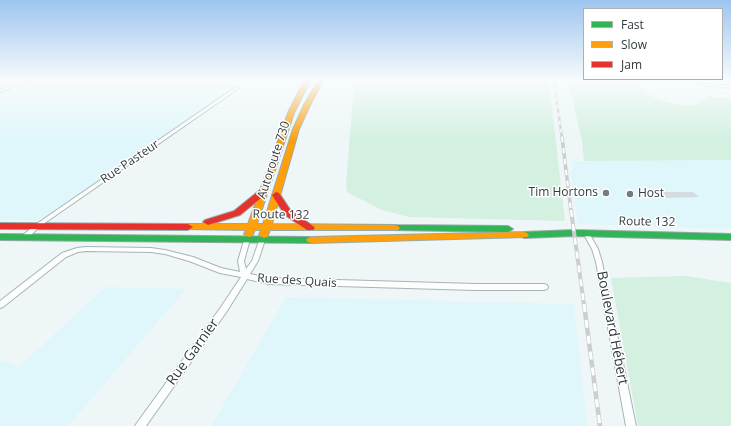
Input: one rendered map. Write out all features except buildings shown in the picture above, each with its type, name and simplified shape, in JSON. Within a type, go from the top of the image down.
[{"type":"highway","name":"Autoroute 730","points":[[247,239],[291,113],[297,101]]},
{"type":"highway","name":"Autoroute 730","points":[[262,240],[299,121],[309,101]]},
{"type":"highway","points":[[196,226],[237,212],[246,207],[264,191]]},
{"type":"highway","points":[[276,195],[288,214],[310,228]]},
{"type":"highway","name":"Route 132","points":[[0,226],[488,228],[562,233]]},
{"type":"highway","name":"Route 132","points":[[0,237],[329,240],[491,237],[562,233],[731,237]]},
{"type":"street","name":"Rue Pasteur","points":[[26,237],[37,226],[218,101]]},
{"type":"street","name":"Boulevard Hébert","points":[[586,233],[596,249],[631,426]]},
{"type":"street","points":[[244,276],[241,261],[247,239]]},
{"type":"street","name":"Rue Garnier","points":[[140,426],[224,309],[255,261],[262,240]]},
{"type":"street","name":"Rue des Quais","points":[[0,305],[55,261],[70,252],[80,249],[144,250],[165,252],[191,259],[220,270],[269,281],[467,287],[544,287]]},
{"type":"shaded area","points":[[0,101],[215,101],[48,216],[36,220],[0,220]]},
{"type":"shaded area","points":[[731,160],[731,229],[578,224],[570,173],[573,168],[572,161]]},
{"type":"shaded area","points":[[105,287],[186,289],[68,426],[0,426],[0,360],[19,367]]},
{"type":"shaded area","points":[[286,297],[574,304],[587,426],[211,426]]},
{"type":"green space","points":[[353,101],[551,101],[565,221],[409,217],[382,210],[347,192],[346,185]]},
{"type":"green space","points":[[573,101],[662,101],[673,104],[692,106],[701,101],[731,101],[731,160],[584,161],[582,141]]},
{"type":"green space","points":[[685,276],[731,283],[731,426],[638,426],[611,278]]},
{"type":"railway","points":[[557,101],[562,138]]},
{"type":"railway","points":[[562,137],[571,211]]},
{"type":"railway","points":[[571,210],[584,305]]},
{"type":"railway","points":[[584,304],[600,426]]},
{"type":"traffic: fast","points":[[395,228],[508,229]]},
{"type":"traffic: fast","points":[[524,235],[574,233],[731,237]]},
{"type":"traffic: fast","points":[[0,237],[311,240]]},
{"type":"traffic: slow","points":[[249,234],[291,113],[297,101]]},
{"type":"traffic: slow","points":[[264,235],[296,129],[309,101]]},
{"type":"traffic: slow","points":[[188,227],[395,228]]},
{"type":"traffic: slow","points":[[311,240],[524,235]]},
{"type":"traffic: jam","points":[[208,222],[237,213],[263,192]]},
{"type":"traffic: jam","points":[[276,195],[288,213],[310,228]]},
{"type":"traffic: jam","points":[[0,226],[188,227]]},
{"type":"place","name":"Tim Hortons","points":[[606,193]]},
{"type":"place","name":"Host","points":[[630,194]]}]
